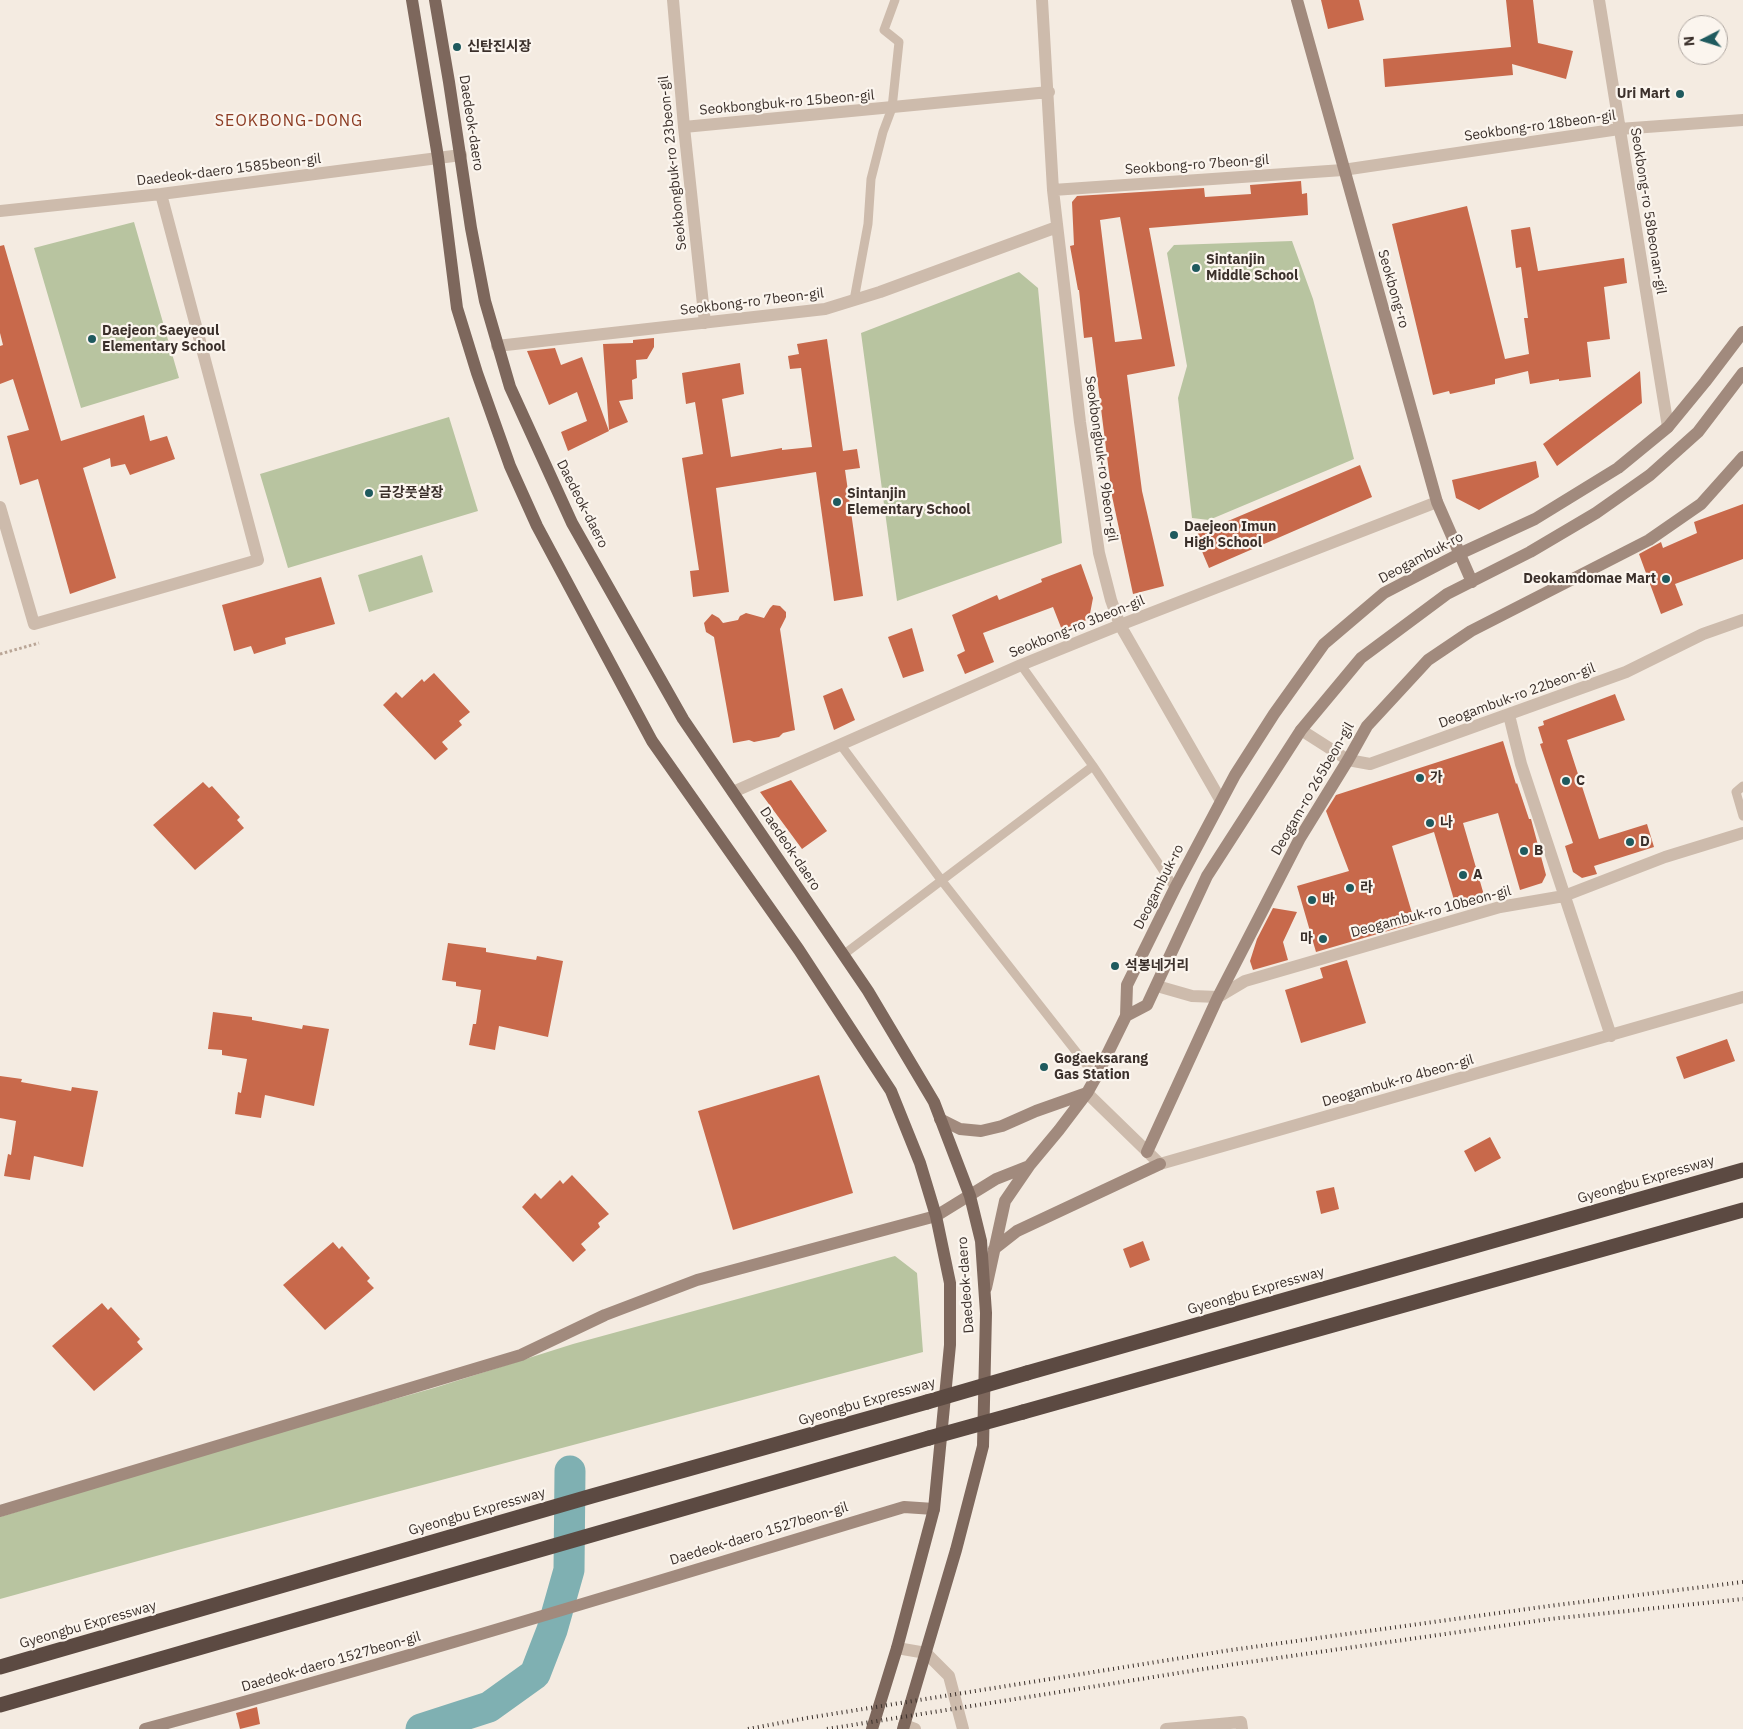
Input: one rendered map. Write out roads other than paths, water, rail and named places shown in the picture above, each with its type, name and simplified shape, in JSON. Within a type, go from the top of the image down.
[{"type":"highway","name":"Gyeongbu Expressway","points":[[0,1667],[592,1496],[1743,1170]]},
{"type":"highway","points":[[0,1705],[929,1438],[1743,1210]]},
{"type":"main road","name":"Daedeok-daero","points":[[412,0],[438,157],[458,308],[477,372],[506,456],[537,526],[652,741],[799,950],[890,1091],[920,1163],[936,1216],[950,1283],[950,1345],[934,1509],[897,1648],[872,1729]]},
{"type":"main road","name":"Daedeok-daero","points":[[435,0],[461,155],[471,228],[485,301],[510,388],[572,523],[683,719],[868,991],[934,1102],[970,1196],[981,1241],[986,1313],[983,1446],[907,1728]]},
{"type":"street","name":"Seokbongbuk-ro 23beon-gil","points":[[673,0],[684,127],[705,323]]},
{"type":"street","name":"Seokbongbuk-ro 9beon-gil","points":[[1042,0],[1049,92],[1053,190],[1080,422],[1099,553],[1111,600],[1120,625],[1221,802]]},
{"type":"street","name":"Seokbong-ro","points":[[1297,0],[1437,502],[1472,582]]},
{"type":"street","name":"Seokbong-ro 58beonan-gil","points":[[1599,0],[1668,427]]},
{"type":"street","points":[[892,108],[1049,92]]},
{"type":"street","name":"Seokbongbuk-ro 15beon-gil","points":[[684,127],[892,108]]},
{"type":"street","name":"Seokbong-ro 18beon-gil","points":[[1343,170],[1619,129],[1743,120]]},
{"type":"street","name":"Daedeok-daero 1585beon-gil","points":[[0,211],[161,194],[461,155]]},
{"type":"street","name":"Seokbong-ro 7beon-gil","points":[[1053,190],[1343,170]]},
{"type":"street","points":[[0,507],[34,624],[258,560],[161,194]]},
{"type":"street","name":"Seokbong-ro 7beon-gil","points":[[497,346],[825,309],[880,292],[1057,227]]},
{"type":"street","name":"Deogambuk-ro","points":[[0,1511],[521,1355],[606,1315],[697,1280],[936,1216],[996,1179],[1029,1166],[1087,1093],[1126,1016],[1127,985],[1175,888],[1235,776],[1274,714],[1324,644],[1384,593],[1459,554],[1535,519],[1618,468],[1668,427],[1743,332]]},
{"type":"street","points":[[1126,1016],[1147,1005],[1206,876],[1301,730],[1361,658],[1447,594],[1530,552],[1596,513],[1650,475],[1698,432],[1743,374]]},
{"type":"street","name":"Deogam-ro 265beon-gil","points":[[1148,1152],[1218,997],[1300,838],[1367,726],[1428,660],[1471,632],[1649,540],[1701,504],[1743,457]]},
{"type":"street","name":"Seokbong-ro 3beon-gil","points":[[733,792],[1021,665],[1437,502]]},
{"type":"street","name":"Deogambuk-ro 22beon-gil","points":[[1301,730],[1348,760],[1370,764],[1626,672],[1703,634],[1743,620]]},
{"type":"street","points":[[1509,715],[1522,764],[1611,1036]]},
{"type":"street","name":"Deogambuk-ro 10beon-gil","points":[[1218,997],[1245,981],[1500,907],[1564,896],[1665,857],[1743,833]]},
{"type":"street","points":[[1157,986],[1192,996],[1218,997]]},
{"type":"street","name":"Deogambuk-ro 4beon-gil","points":[[1160,1164],[1743,997]]},
{"type":"street","points":[[940,1119],[960,1129],[981,1131],[1002,1126],[1036,1111],[1087,1093],[1160,1164],[1017,1231],[994,1249]]},
{"type":"street","points":[[984,1296],[1005,1201],[1029,1166]]},
{"type":"street","name":"Daedeok-daero 1527beon-gil","points":[[145,1729],[258,1699],[524,1622],[904,1507],[934,1509]]},
{"type":"street","points":[[897,1648],[926,1652],[949,1676],[963,1729]]},
{"type":"street","points":[[1166,1729],[1242,1725]]},
{"type":"lane","name":"Seokbongbuk-ro 15beon-gil","points":[[854,300],[868,224],[871,179],[883,132],[892,108],[899,42],[884,30],[895,0]]},
{"type":"lane","points":[[1021,665],[1093,766],[1175,888]]},
{"type":"lane","points":[[840,744],[942,880],[1096,1077]]},
{"type":"lane","points":[[843,955],[1093,766]]},
{"type":"lane","points":[[1743,786],[1736,792],[1743,816]]},
{"type":"waterway","points":[[421,1729],[489,1707],[535,1674],[552,1630],[569,1570],[570,1471]]},
{"type":"railway","points":[[748,1729],[1231,1650],[1549,1606],[1743,1582]]},
{"type":"railway","points":[[827,1729],[1235,1664],[1550,1619],[1743,1599]]},
{"type":"place","name":"신탄진시장","points":[[457,47]]},
{"type":"place","name":"Uri Mart","points":[[1680,94]]},
{"type":"place","name":"Sintanjin Middle School","points":[[1196,268]]},
{"type":"place","name":"Daejeon Saeyeoul Elementary School","points":[[92,339]]},
{"type":"place","name":"금강풋살장","points":[[369,493]]},
{"type":"place","name":"Sintanjin Elementary School","points":[[837,502]]},
{"type":"place","name":"Daejeon Imun High School","points":[[1174,535]]},
{"type":"place","name":"Deokamdomae Mart","points":[[1666,579]]},
{"type":"place","name":"가","points":[[1420,778]]},
{"type":"place","name":"C","points":[[1566,781]]},
{"type":"place","name":"나","points":[[1430,823]]},
{"type":"place","name":"D","points":[[1630,842]]},
{"type":"place","name":"B","points":[[1524,851]]},
{"type":"place","name":"A","points":[[1463,875]]},
{"type":"place","name":"라","points":[[1350,888]]},
{"type":"place","name":"바","points":[[1312,900]]},
{"type":"place","name":"마","points":[[1323,939]]},
{"type":"place","name":"석봉네거리","points":[[1115,966]]},
{"type":"place","name":"Gogaeksarang Gas Station","points":[[1044,1067]]},
{"type":"district","name":"SEOKBONG-DONG","points":[[289,121]]}]
